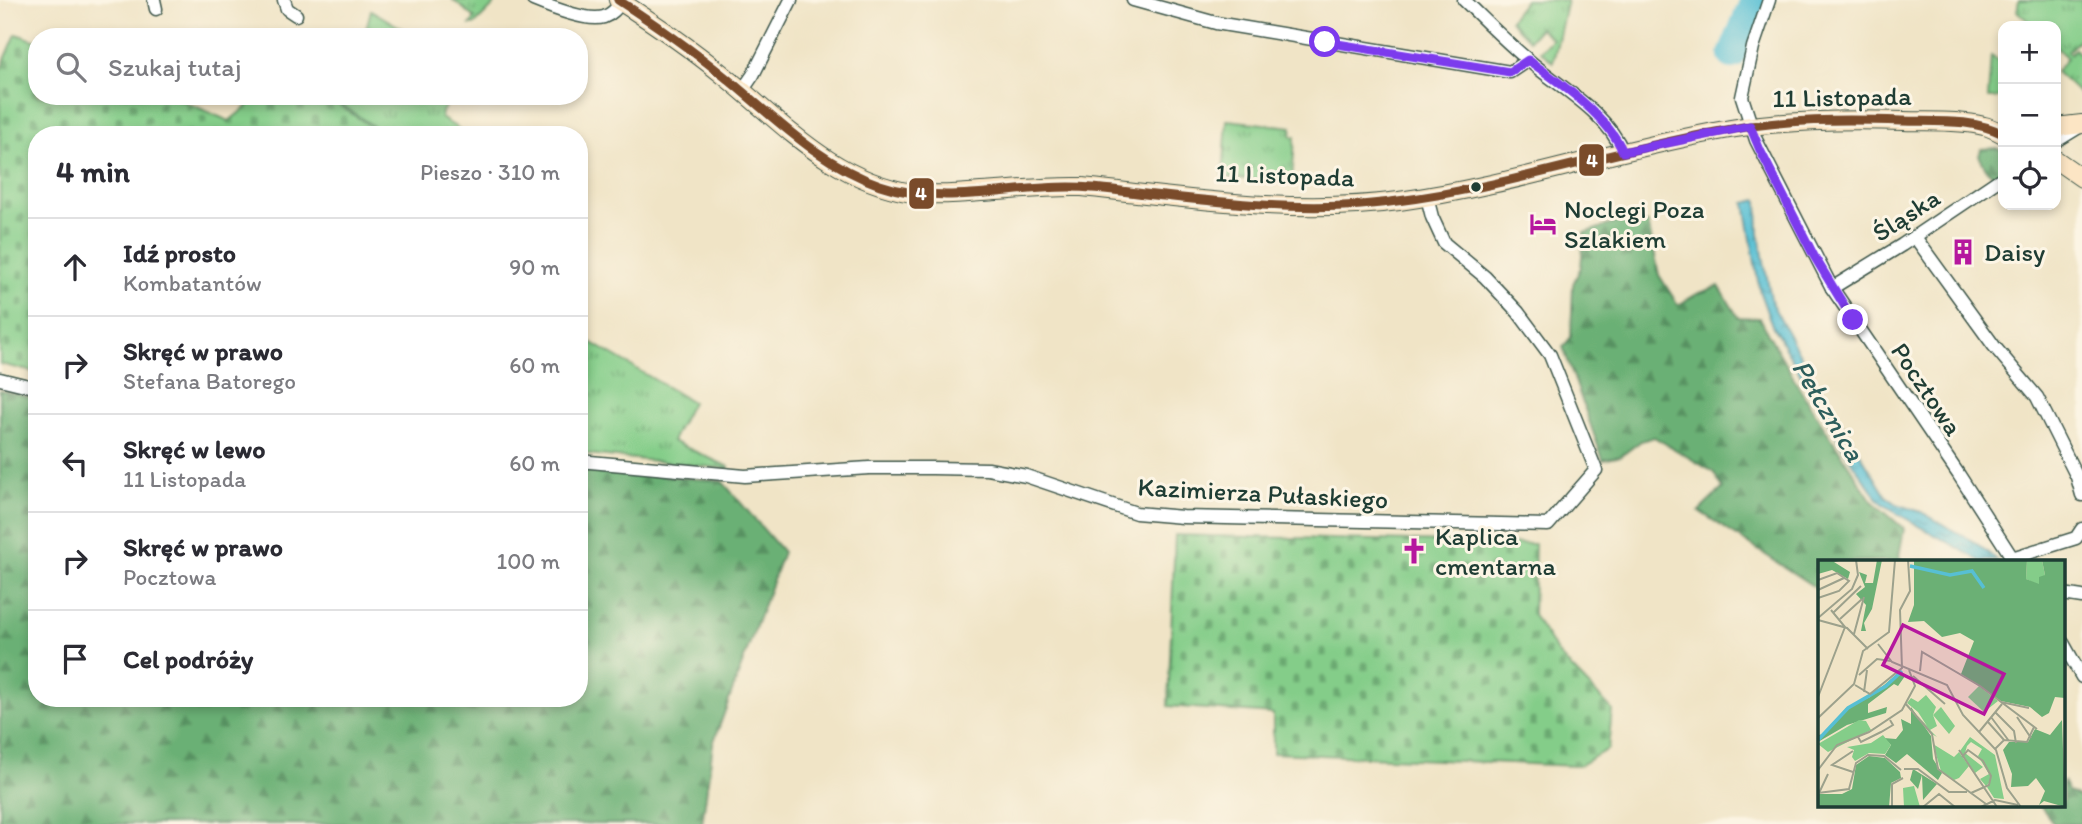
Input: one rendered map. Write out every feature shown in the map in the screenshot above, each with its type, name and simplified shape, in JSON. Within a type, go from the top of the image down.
[{"type":"main road","name":"11 Listopada","points":[[620,1],[687,47],[834,165],[864,180],[916,193],[954,194],[1082,187],[1252,204],[1314,207],[1427,197],[1750,126],[1859,120],[1985,126],[1998,132]]},
{"type":"main road","points":[[2061,126],[2082,124]]},
{"type":"main road","points":[[1985,126],[1998,126]]},
{"type":"main road","points":[[2061,163],[2082,178]]},
{"type":"street","points":[[284,0],[287,9],[296,15]]},
{"type":"street","points":[[533,0],[586,17],[603,17],[614,12],[620,1]]},
{"type":"street","points":[[743,91],[790,0]]},
{"type":"street","points":[[1133,0],[1216,23],[1510,72],[1528,60]]},
{"type":"street","points":[[1464,0],[1528,60],[1609,126],[1623,152]]},
{"type":"street","name":"Pocztowa","points":[[1769,0],[1753,47],[1742,97],[1760,150],[1832,288],[1959,475],[2013,560]]},
{"type":"street","points":[[2061,138],[2082,124]]},
{"type":"street","name":"Śląska","points":[[1832,288],[1915,237],[1998,180]]},
{"type":"street","name":"Kazimierza Pułaskiego","points":[[588,462],[745,476],[869,468],[988,470],[1026,477],[1136,513],[1183,517],[1548,525],[1596,470],[1550,355],[1518,312],[1493,285],[1444,243],[1432,217],[1427,197]]},
{"type":"street","points":[[1915,237],[1994,346],[2037,397],[2077,477],[2082,495]]},
{"type":"street","points":[[0,379],[28,386]]},
{"type":"street","points":[[2013,560],[2076,538],[2082,529]]},
{"type":"street","points":[[2064,594],[2082,597]]},
{"type":"street","points":[[2064,645],[2082,677]]},
{"type":"green space","points":[[453,0],[494,0],[495,4],[474,25],[470,25],[475,18]]},
{"type":"green space","points":[[1525,0],[1567,0],[1553,62],[1540,51],[1552,39],[1540,28],[1529,40],[1510,20]]},
{"type":"green space","points":[[2019,0],[2082,0],[2082,37],[2068,51],[2070,54],[2075,49],[2082,56],[2082,96],[2061,77],[2061,66],[2067,58],[2061,52],[2061,21],[2028,21],[2017,11]]},
{"type":"green space","points":[[371,10],[401,28],[366,28]]},
{"type":"green space","points":[[16,34],[28,38],[28,105],[193,105],[229,121],[249,105],[339,105],[370,126],[28,126],[28,371],[0,364],[0,71]]},
{"type":"green space","points":[[1991,56],[1998,61],[1998,98],[1988,98]]},
{"type":"green space","points":[[342,105],[446,105],[441,118],[454,126],[373,126]]},
{"type":"green space","points":[[1227,120],[1292,127],[1291,136],[1295,137],[1292,183],[1223,177]]},
{"type":"green space","points":[[1981,149],[1998,149],[1996,178],[1987,170],[1979,156]]},
{"type":"green space","points":[[1618,222],[1648,223],[1659,275],[1678,305],[1719,286],[1738,317],[1759,318],[1806,399],[1872,501],[1904,529],[1899,556],[1901,560],[1818,560],[1818,589],[1699,511],[1723,488],[1713,472],[1654,437],[1641,441],[1621,456],[1603,460],[1563,347],[1571,337],[1573,284],[1581,267],[1584,233]]},
{"type":"green space","points":[[588,340],[692,402],[672,441],[729,469],[588,454]]},
{"type":"green space","points":[[0,390],[28,397],[28,707],[588,707],[588,470],[722,481],[783,552],[713,744],[702,824],[0,824]]},
{"type":"green space","points":[[1175,535],[1535,544],[1533,615],[1559,655],[1612,710],[1608,749],[1578,766],[1273,753],[1273,714],[1168,706]]},
{"type":"green space","points":[[2064,783],[2068,791],[2082,799],[2082,824],[2054,824],[2041,806],[2064,806]]},
{"type":"water","points":[[1758,200],[1759,234],[1772,304],[1801,357],[1886,496],[1976,543],[1997,560],[1979,560],[1893,511],[1880,501],[1853,464],[1772,325],[1760,293],[1745,203]]},
{"type":"waterway","name":"Pełcznica","points":[[1732,55],[1754,0]]},
{"type":"transit line","name":"4","points":[[618,0],[699,57],[798,138],[837,165],[880,185],[926,194],[974,194],[1081,187],[1262,205],[1361,205],[1454,192],[1681,139],[1771,124],[1836,120],[1954,122],[1979,125],[1998,132]]},
{"type":"place","name":"Noclegi Poza Szlakiem","points":[[1543,224]]},
{"type":"place","name":"Daisy","points":[[1963,252]]},
{"type":"place","name":"Kaplica cmentarna","points":[[1414,551]]},
{"type":"route","points":[[1325,42],[1510,72],[1528,60],[1609,126],[1623,152],[1750,126],[1814,256],[1853,320]]}]
